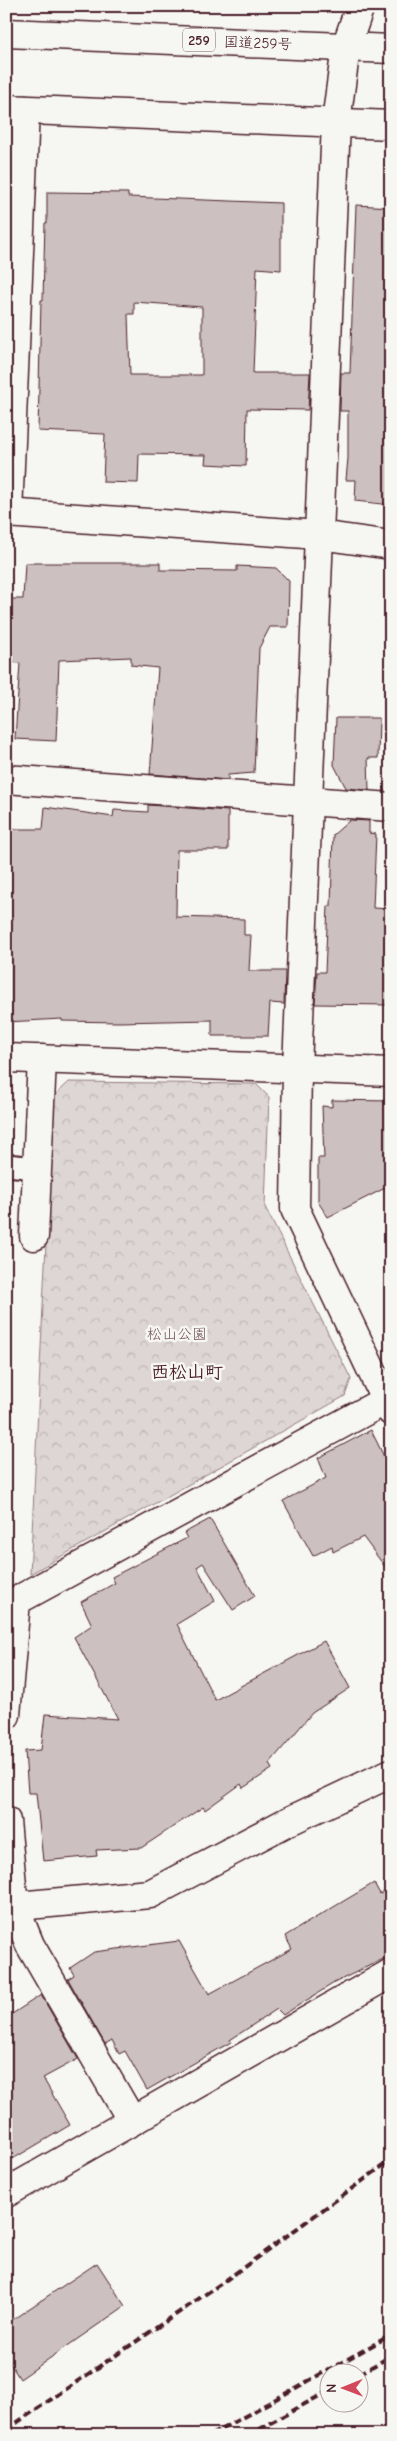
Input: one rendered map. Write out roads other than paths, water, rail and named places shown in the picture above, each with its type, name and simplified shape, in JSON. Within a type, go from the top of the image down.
[{"type":"main road","points":[[6,1714],[16,1601],[388,1405],[295,1209],[297,1068],[310,800],[336,122],[346,47],[360,6]]},
{"type":"main road","name":"国道259号","points":[[6,32],[391,49]]},
{"type":"main road","points":[[391,125],[16,109],[7,513],[319,535],[391,545]]},
{"type":"main road","points":[[6,779],[391,807]]},
{"type":"main road","points":[[6,1058],[391,1072]]},
{"type":"main road","points":[[34,1236],[42,1059]]},
{"type":"main road","points":[[10,1907],[150,1894],[285,1823],[391,1773]]},
{"type":"main road","points":[[6,1821],[10,1907],[35,1957],[132,2121]]},
{"type":"main road","points":[[6,2194],[391,1973]]},
{"type":"lane","points":[[6,1165],[37,1168]]},
{"type":"railway","points":[[6,2430],[222,2283],[391,2160]]},
{"type":"railway","points":[[211,2435],[391,2335]]},
{"type":"railway","points":[[370,2368],[391,2356]]},
{"type":"railway","points":[[249,2435],[320,2396]]},
{"type":"district","name":"西松山町","points":[[187,1372]]},
{"type":"park label","name":"松山公園","points":[[177,1334]]}]
